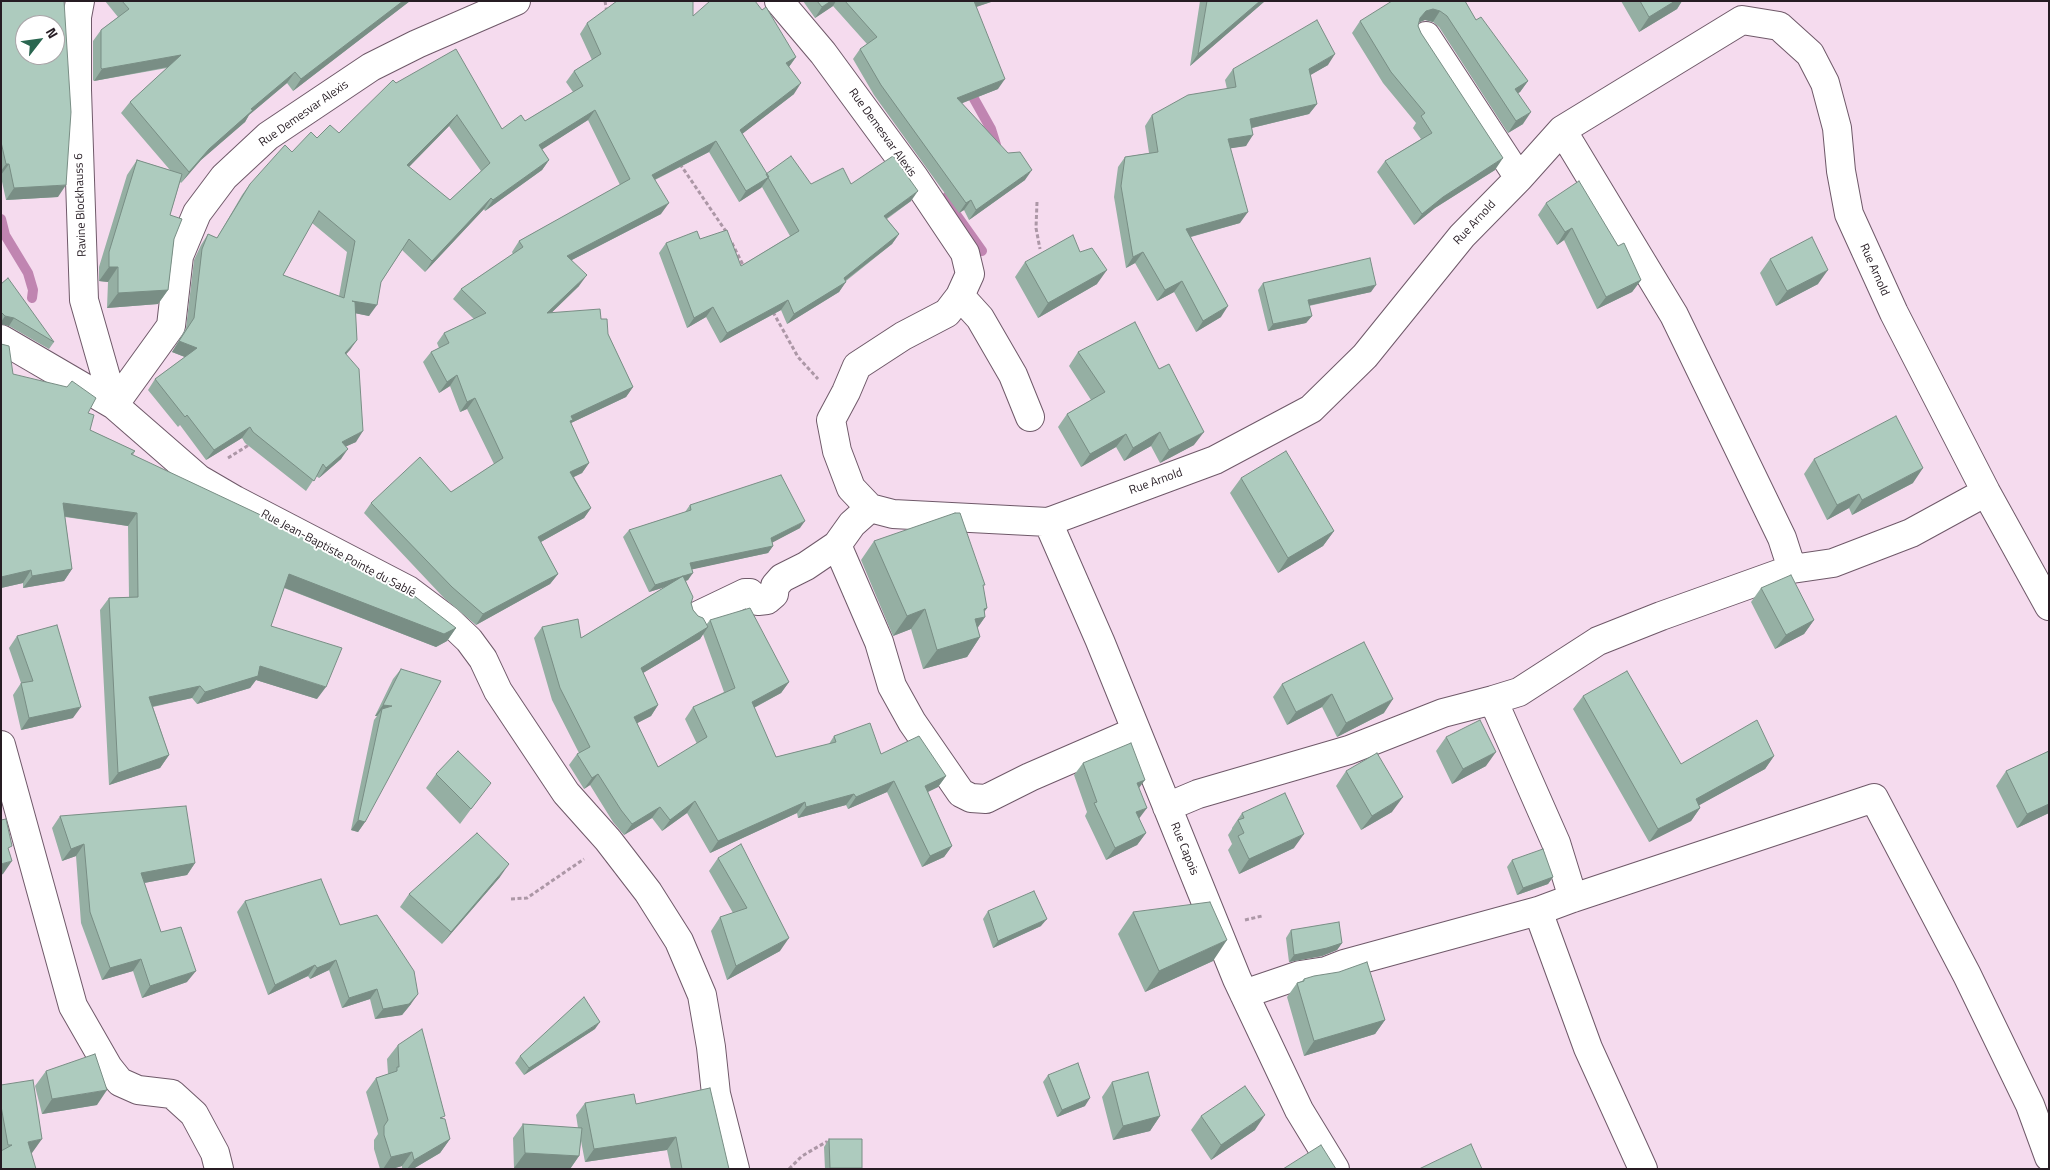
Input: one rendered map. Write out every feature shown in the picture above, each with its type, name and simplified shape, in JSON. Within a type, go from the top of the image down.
[{"type":"street","name":"Ravine Blockhauss 6","points":[[80,1],[77,17],[77,90],[84,300],[114,405]]},
{"type":"street","name":"Rue Demesvar Alexis","points":[[114,405],[171,326],[179,256],[197,213],[224,177],[268,136],[371,67],[417,44],[516,1]]},
{"type":"street","name":"Rue Demesvar Alexis","points":[[779,1],[823,53],[914,177],[965,253],[965,285]]},
{"type":"street","name":"Rue Arnold","points":[[870,508],[893,514],[1048,522],[1215,460],[1311,409],[1365,356],[1462,236],[1519,178],[1562,130],[1742,20],[1779,26],[1810,54],[1825,83],[1837,128],[1841,171],[1849,214],[1894,312],[1986,492],[2049,606]]},
{"type":"street","points":[[1426,36],[1519,178]]},
{"type":"street","points":[[1562,130],[1674,315],[1782,538],[1792,569]]},
{"type":"street","points":[[699,616],[745,593],[750,593],[758,600],[767,600],[774,594],[775,586],[782,578],[806,566],[837,545],[852,524],[870,508],[851,488],[837,451],[831,420],[857,366],[904,336],[946,313],[965,285]]},
{"type":"street","points":[[965,285],[980,318],[1013,375],[1030,417]]},
{"type":"street","name":"Rue Jean-Baptiste Pointe du Sablé","points":[[1,339],[114,405],[199,479],[235,500],[408,590],[448,620],[469,640],[483,660],[498,691],[566,792],[608,840],[648,892],[679,941],[702,995],[711,1047],[716,1094],[735,1169]]},
{"type":"street","points":[[1167,807],[1198,794],[1349,750],[1443,712],[1519,692],[1598,641],[1661,616],[1792,569],[1833,562],[1911,533],[1986,492]]},
{"type":"street","name":"Rue Capois","points":[[1048,522],[1100,641],[1244,994],[1300,1110],[1335,1169]]},
{"type":"street","points":[[837,545],[878,642],[892,686],[912,722],[961,793],[971,798],[986,799],[1030,777],[1136,730]]},
{"type":"street","points":[[1493,700],[1522,762],[1556,843],[1573,898]]},
{"type":"street","points":[[1,745],[73,1006],[108,1067],[120,1082],[138,1090],[172,1094],[194,1114],[215,1154],[219,1169]]},
{"type":"street","points":[[1244,994],[1300,975],[1326,971],[1344,964],[1538,911],[1874,798],[1968,975],[2030,1105],[2049,1157]]},
{"type":"street","points":[[1538,911],[1588,1048],[1643,1169]]},
{"type":"path","points":[[605,1],[608,16]]},
{"type":"path","points":[[675,165],[680,163],[724,229],[746,271]]},
{"type":"path","points":[[1037,202],[1036,228],[1040,249]]},
{"type":"path","points":[[772,311],[783,327],[798,357],[841,402]]},
{"type":"path","points":[[199,479],[213,467],[256,441]]},
{"type":"path","points":[[511,899],[527,898],[565,872]]},
{"type":"path","points":[[1254,918],[1262,916]]},
{"type":"path","points":[[789,1169],[802,1156],[826,1142],[834,1143]]},
{"type":"building","points":[[1,1],[64,1],[65,15],[15,15],[15,65],[65,65],[65,17],[71,112],[66,185],[14,188],[9,164],[6,164],[1,142]]},
{"type":"building","points":[[122,1],[403,1],[301,79],[295,72],[251,109],[253,110],[209,149],[189,172],[130,102],[181,55],[101,68],[101,30],[129,9]]},
{"type":"building","points":[[617,1],[693,1],[693,16],[710,1],[755,1],[762,10],[766,7],[796,57],[786,63],[801,83],[740,130],[769,177],[746,191],[716,141],[652,175],[669,203],[567,256],[587,275],[547,313],[600,309],[601,319],[607,319],[608,334],[633,387],[571,416],[573,420],[570,421],[589,463],[570,472],[591,508],[538,537],[558,574],[483,614],[452,587],[371,503],[420,457],[451,492],[503,458],[475,398],[467,402],[457,375],[447,382],[431,352],[449,343],[444,333],[486,313],[461,289],[523,247],[519,241],[630,179],[595,110],[539,145],[549,160],[493,200],[491,198],[432,261],[409,239],[381,282],[377,305],[352,301],[355,302],[357,340],[345,353],[359,369],[363,431],[342,442],[348,449],[326,468],[323,464],[314,481],[253,432],[250,427],[214,450],[187,415],[185,417],[155,379],[197,348],[179,341],[194,318],[202,249],[208,234],[217,238],[250,184],[285,145],[292,152],[311,132],[317,138],[330,125],[339,133],[393,80],[396,83],[456,49],[502,129],[521,115],[525,121],[583,86],[574,71],[601,54],[587,23]],"holes":[[[457,115],[490,163],[450,200],[407,165]],[[319,211],[355,241],[344,298],[283,275]]]},
{"type":"building","points":[[817,1],[831,1],[822,7]]},
{"type":"building","points":[[845,1],[974,1],[1005,79],[957,98],[1008,153],[1020,152],[1032,170],[976,210],[971,200],[966,203],[881,85],[860,49],[877,37]]},
{"type":"building","points":[[1207,1],[1260,1],[1198,54]]},
{"type":"building","points":[[1392,1],[1465,1],[1476,20],[1481,17],[1528,81],[1515,89],[1531,112],[1516,121],[1447,16],[1433,9],[1426,11],[1420,18],[1418,26],[1421,33],[1503,158],[1443,197],[1422,214],[1385,161],[1432,133],[1421,116],[1425,113],[1391,72],[1360,21]]},
{"type":"building","points":[[1640,1],[1675,1],[1649,17]]},
{"type":"building","points":[[1317,20],[1335,54],[1309,69],[1317,104],[1250,119],[1253,135],[1228,139],[1248,212],[1186,229],[1228,306],[1203,321],[1182,281],[1165,290],[1143,252],[1133,257],[1121,186],[1125,157],[1158,152],[1152,115],[1188,95],[1236,87],[1233,69]]},
{"type":"building","points":[[791,156],[811,184],[843,168],[851,184],[893,156],[918,191],[884,216],[899,234],[844,278],[846,282],[794,314],[788,300],[727,333],[713,307],[694,318],[666,243],[697,231],[700,239],[727,230],[741,266],[799,231],[766,174]]},
{"type":"building","points":[[137,160],[182,174],[170,215],[182,219],[174,239],[168,290],[118,293],[118,267],[109,267],[109,252]]},
{"type":"building","points":[[1579,181],[1618,246],[1624,243],[1641,280],[1606,297],[1572,228],[1565,232],[1546,203]]},
{"type":"building","points":[[1073,235],[1080,252],[1092,248],[1107,270],[1048,303],[1025,262]]},
{"type":"building","points":[[1812,237],[1828,270],[1787,291],[1770,259]]},
{"type":"building","points":[[1370,258],[1376,285],[1308,300],[1312,316],[1273,324],[1263,283]]},
{"type":"building","points":[[8,278],[54,342],[14,318],[5,316],[1,312],[1,284]]},
{"type":"building","points":[[1135,322],[1159,369],[1169,364],[1204,432],[1169,450],[1160,432],[1133,448],[1126,434],[1090,454],[1067,414],[1105,392],[1078,352]]},
{"type":"building","points":[[1,344],[9,346],[13,374],[67,387],[72,381],[96,398],[88,413],[94,415],[90,430],[135,451],[131,454],[266,517],[408,591],[456,628],[444,634],[289,574],[271,626],[342,648],[326,687],[260,666],[258,676],[205,692],[200,686],[149,697],[169,755],[118,773],[109,598],[138,597],[137,513],[63,503],[72,569],[32,576],[31,570],[1,577]]},
{"type":"building","points":[[1896,416],[1923,468],[1862,500],[1859,494],[1837,505],[1814,459]]},
{"type":"building","points":[[1286,451],[1334,531],[1288,558],[1241,478]]},
{"type":"building","points":[[781,475],[805,521],[771,538],[773,546],[690,563],[693,573],[655,585],[629,530],[691,510],[690,505]]},
{"type":"building","points":[[955,513],[960,513],[985,585],[983,585],[987,608],[984,609],[985,617],[975,619],[980,637],[937,650],[925,609],[907,616],[874,541]]},
{"type":"building","points":[[1791,575],[1814,620],[1786,635],[1761,588]]},
{"type":"building","points":[[683,576],[693,597],[691,603],[693,610],[698,616],[703,618],[708,627],[641,668],[658,705],[634,717],[658,767],[707,737],[693,707],[735,688],[710,620],[750,608],[789,682],[752,702],[776,757],[836,742],[834,736],[870,723],[881,754],[919,736],[946,776],[925,786],[952,846],[930,856],[894,781],[856,797],[854,794],[806,807],[805,802],[718,841],[695,801],[670,820],[660,807],[632,824],[598,774],[592,778],[577,754],[590,747],[560,688],[542,627],[578,619],[581,638]]},
{"type":"building","points":[[57,625],[81,707],[29,718],[21,683],[33,681],[17,636]]},
{"type":"building","points":[[1364,642],[1393,699],[1346,723],[1332,694],[1296,712],[1282,684]]},
{"type":"building","points":[[401,669],[441,681],[365,822],[358,820],[382,709],[392,706],[383,705]]},
{"type":"building","points":[[1627,671],[1681,764],[1757,720],[1774,756],[1696,799],[1700,808],[1658,829],[1583,696]]},
{"type":"building","points":[[1480,720],[1496,752],[1463,769],[1446,737]]},
{"type":"building","points":[[1131,743],[1145,780],[1137,783],[1147,808],[1136,812],[1146,833],[1115,848],[1094,803],[1097,802],[1083,763]]},
{"type":"building","points":[[458,751],[491,783],[471,809],[436,774]]},
{"type":"building","points":[[2049,751],[2049,804],[2027,814],[2006,771]]},
{"type":"building","points":[[1377,753],[1403,797],[1372,816],[1346,771]]},
{"type":"building","points":[[1285,793],[1304,834],[1249,859],[1238,836],[1244,833],[1238,820],[1244,818],[1242,813]]},
{"type":"building","points":[[186,806],[195,863],[141,873],[161,932],[181,927],[196,971],[150,986],[141,959],[110,968],[90,912],[84,844],[71,849],[60,816]]},
{"type":"building","points":[[6,819],[12,846],[8,848],[12,861],[1,864],[1,820]]},
{"type":"building","points":[[477,833],[509,864],[451,932],[409,894]]},
{"type":"building","points":[[741,844],[789,938],[736,966],[720,917],[747,908],[718,858]]},
{"type":"building","points":[[1543,849],[1553,877],[1523,888],[1512,860]]},
{"type":"building","points":[[321,879],[340,925],[377,915],[414,971],[418,994],[409,1004],[383,1009],[377,989],[349,998],[336,960],[317,968],[315,965],[275,985],[245,901]]},
{"type":"building","points":[[1034,891],[1047,919],[998,941],[988,911]]},
{"type":"building","points":[[1210,902],[1227,940],[1159,971],[1133,912]]},
{"type":"building","points":[[1339,922],[1342,943],[1294,955],[1291,930]]},
{"type":"building","points":[[1367,962],[1385,1020],[1314,1041],[1297,983],[1314,976],[1339,972]]},
{"type":"building","points":[[584,997],[600,1022],[529,1068],[520,1056]]},
{"type":"building","points":[[422,1029],[445,1116],[440,1118],[445,1119],[450,1139],[414,1160],[412,1152],[391,1157],[384,1135],[384,1126],[388,1120],[376,1078],[397,1071],[397,1067],[399,1067],[398,1045]]},
{"type":"building","points":[[95,1054],[107,1090],[52,1099],[46,1071]]},
{"type":"building","points":[[1078,1063],[1090,1098],[1062,1110],[1048,1075]]},
{"type":"building","points":[[1148,1072],[1160,1116],[1123,1126],[1112,1082]]},
{"type":"building","points":[[33,1080],[42,1139],[28,1142],[36,1169],[1,1169],[1,1151],[12,1145],[8,1145],[1,1106],[1,1085]]},
{"type":"building","points":[[1245,1086],[1265,1115],[1221,1145],[1201,1116]]},
{"type":"building","points":[[710,1088],[729,1169],[682,1169],[676,1137],[594,1149],[585,1103],[634,1094],[636,1104]]},
{"type":"building","points":[[523,1124],[582,1128],[579,1156],[525,1153]]},
{"type":"building","points":[[829,1139],[862,1139],[862,1168],[830,1168]]},
{"type":"building","points":[[1471,1144],[1482,1169],[1419,1169]]},
{"type":"building","points":[[1321,1145],[1336,1169],[1283,1169]]},
{"type":"waterway","points":[[968,88],[991,129],[996,145],[992,148]]},
{"type":"waterway","points":[[955,188],[945,199],[982,251]]},
{"type":"waterway","points":[[1,219],[5,235],[28,273],[33,290],[32,298]]}]
